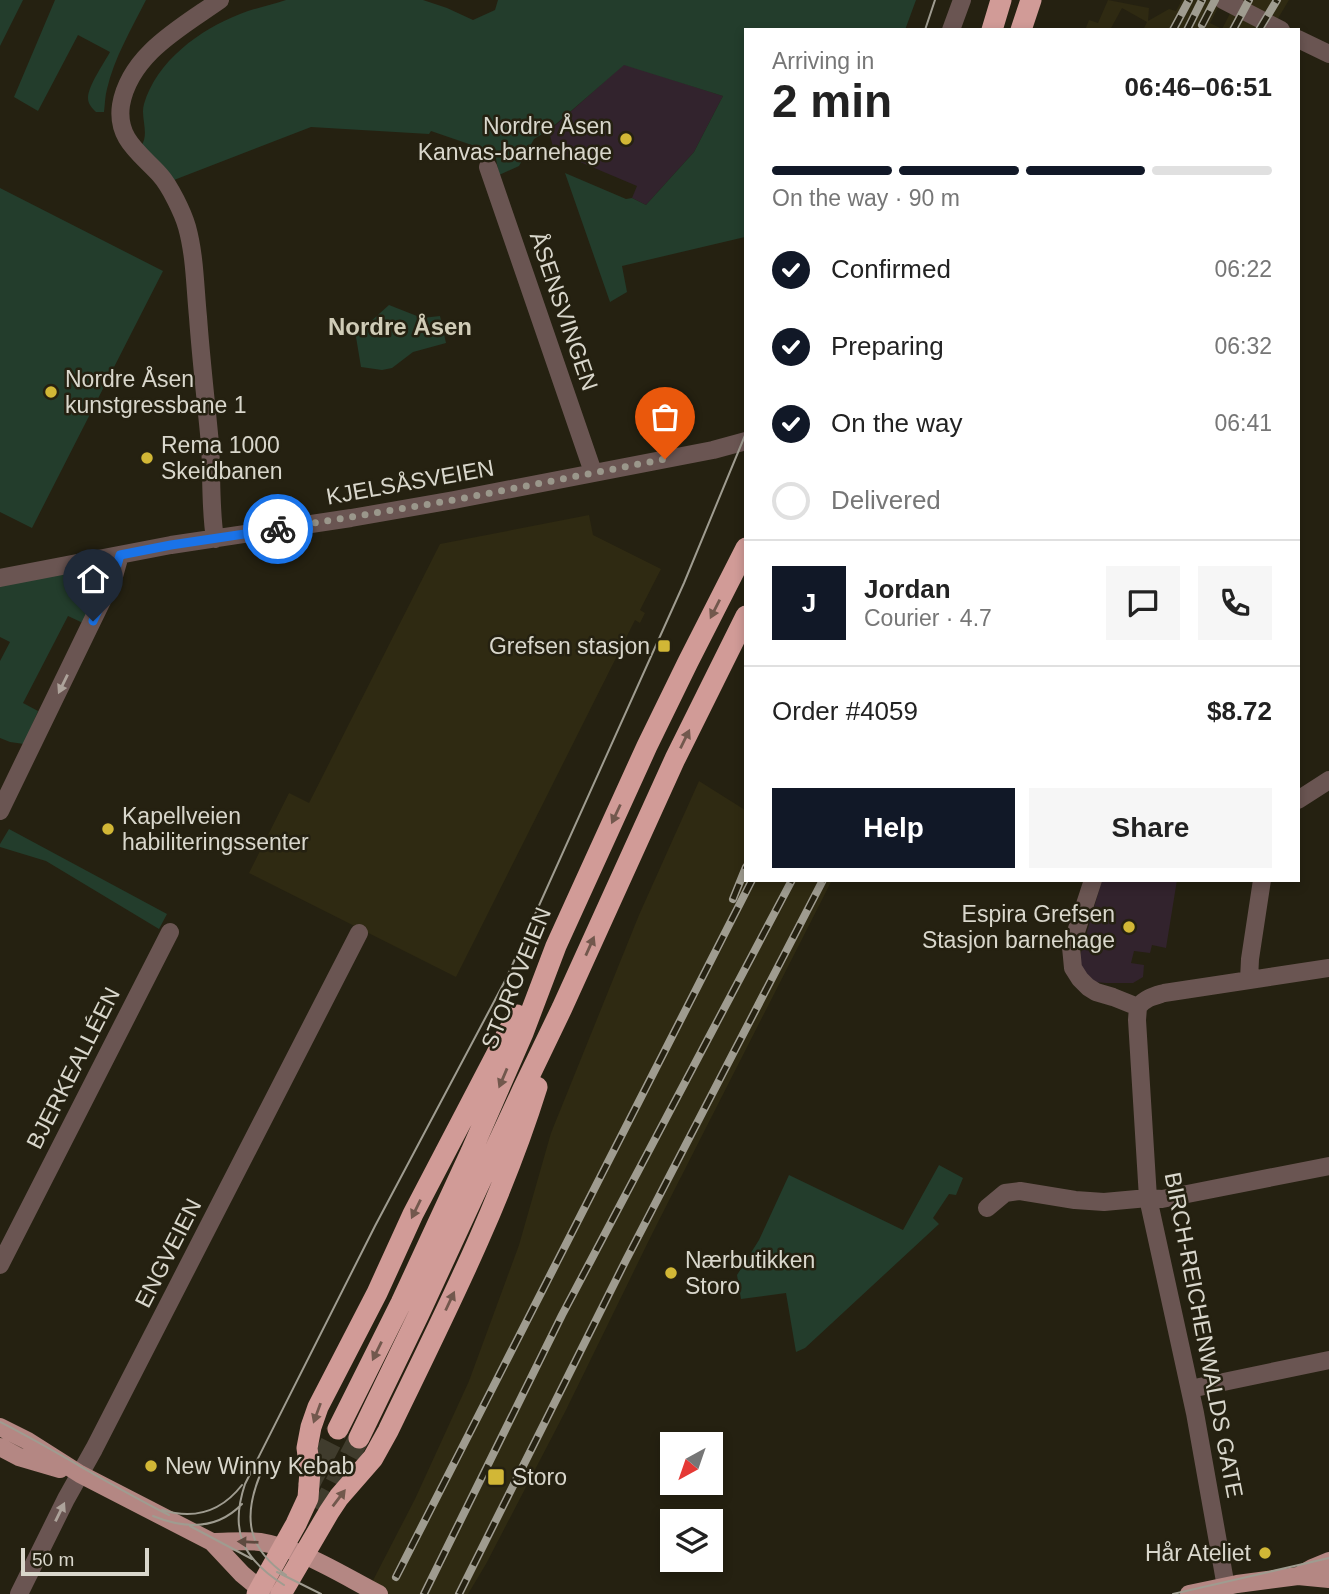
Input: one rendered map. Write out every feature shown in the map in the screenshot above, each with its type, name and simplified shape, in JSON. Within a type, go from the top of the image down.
[{"type":"highway","points":[[993,28],[1001,0]]},
{"type":"highway","points":[[1022,28],[1031,0]]},
{"type":"highway","name":"STOROVEIEN","points":[[338,1429],[471,1153],[523,1033],[556,946],[647,746],[744,552]]},
{"type":"highway","points":[[359,1438],[562,1008],[675,759],[744,620]]},
{"type":"highway","points":[[261,1592],[308,1498],[310,1471],[307,1448],[318,1407],[447,1148],[556,946]]},
{"type":"highway","points":[[281,1594],[339,1497],[373,1458],[404,1399],[475,1248],[512,1159],[562,1008]]},
{"type":"main road","points":[[0,1427],[28,1441],[80,1474],[212,1542],[261,1592]]},
{"type":"main road","points":[[0,1447],[19,1457],[80,1474]]},
{"type":"main road","points":[[212,1542],[259,1542],[282,1548],[379,1594]]},
{"type":"main road","points":[[1298,1576],[1329,1561]]},
{"type":"main road","points":[[1189,1594],[1298,1576],[1329,1579]]},
{"type":"street","points":[[215,539],[210,445],[193,262],[186,225],[162,177],[131,145],[120,121],[124,92],[142,60],[162,41],[220,0]]},
{"type":"street","points":[[952,28],[962,0]]},
{"type":"street","points":[[1223,0],[1277,28]]},
{"type":"street","points":[[1300,39],[1329,54]]},
{"type":"street","name":"ÅSENSVINGEN","points":[[488,167],[593,472]]},
{"type":"street","name":"KJELSÅSVEIEN","points":[[0,578],[171,545],[441,502],[713,450],[744,442]]},
{"type":"street","points":[[0,811],[114,576],[120,555]]},
{"type":"street","points":[[1300,799],[1329,780]]},
{"type":"street","points":[[1092,882],[1071,947],[1073,968],[1080,979],[1096,992],[1138,1007],[1150,997],[1164,993],[1329,968]]},
{"type":"street","points":[[1249,980],[1262,882]]},
{"type":"street","name":"BJERKEALLÉEN","points":[[0,1265],[170,932]]},
{"type":"street","name":"ENGVEIEN","points":[[19,1594],[359,933]]},
{"type":"street","name":"BIRCH-REICHENWALDS GATE","points":[[1138,1007],[1149,1198],[1234,1588]]},
{"type":"street","points":[[987,1208],[1004,1192],[1020,1191],[1104,1202],[1161,1199],[1329,1166]]},
{"type":"street","points":[[1190,1389],[1329,1360]]},
{"type":"shaded area","points":[[1108,0],[1149,8],[1148,21],[1169,9],[1176,11],[1182,0],[1222,0],[1210,23],[1220,28],[1144,28],[1147,22],[1122,8],[1111,28],[1086,28],[1089,20],[1098,23]]},
{"type":"shaded area","points":[[1237,0],[1289,0],[1272,28],[1223,28]]},
{"type":"shaded area","name":"Nordre Åsen Kanvas-barnehage","points":[[624,64],[723,96],[694,152],[646,205],[632,198],[637,186],[566,156],[553,147],[549,131]]},
{"type":"shaded area","points":[[589,515],[593,535],[661,569],[640,610],[645,613],[640,623],[635,620],[456,977],[249,873],[289,793],[309,803],[440,544]]},
{"type":"shaded area","points":[[699,781],[744,809],[744,882],[831,882],[566,1410],[468,1594],[366,1594],[415,1499],[469,1381],[519,1245],[551,1133],[639,915]]},
{"type":"shaded area","name":"Espira Grefsen Stasjon barnehage","points":[[1101,882],[1177,882],[1166,948],[1152,945],[1150,953],[1134,951],[1131,963],[1144,965],[1143,977],[1133,983],[1095,982],[1082,970],[1080,956]]},
{"type":"green space","points":[[0,0],[23,0],[0,46]]},
{"type":"green space","points":[[55,0],[146,0],[114,66],[106,92],[104,112],[96,112],[89,104],[88,98],[93,81],[110,52],[78,35],[38,111],[14,97]]},
{"type":"green space","points":[[286,0],[423,0],[473,20],[495,10],[498,0],[916,0],[906,28],[744,28],[744,237],[622,266],[627,292],[610,302],[565,173],[646,205],[694,152],[723,96],[624,65],[549,130],[534,139],[519,166],[499,175],[495,153],[431,131],[429,134],[311,127],[174,180],[141,146],[145,136],[144,104],[150,88],[181,49],[210,29],[240,14]]},
{"type":"green space","name":"Nordre Åsen kunstgressbane 1","points":[[0,188],[163,271],[32,528],[0,512]]},
{"type":"green space","points":[[389,305],[422,318],[440,316],[446,343],[413,352],[392,368],[382,370],[361,367],[355,331],[360,331]]},
{"type":"green space","points":[[86,570],[93,573],[100,589],[83,623],[68,616],[23,703],[38,711],[24,744],[0,738],[0,661],[10,642],[0,637],[0,584]]},
{"type":"green space","points":[[9,829],[167,914],[159,929],[46,861],[0,847]]},
{"type":"green space","points":[[939,1165],[963,1178],[956,1195],[949,1194],[933,1218],[939,1224],[805,1348],[796,1352],[786,1293],[741,1299],[737,1275],[759,1240],[789,1175],[903,1230]]},
{"type":"tunnel","points":[[307,1489],[338,1429]]},
{"type":"tunnel","points":[[321,1511],[359,1438]]},
{"type":"tram line","points":[[926,28],[935,0]]},
{"type":"tram line","points":[[284,1585],[258,1565],[243,1543],[239,1516],[245,1484],[375,1226],[506,979],[684,583],[744,438]]},
{"type":"tram line","points":[[0,1422],[169,1515]]},
{"type":"tram line","points":[[260,1475],[251,1505],[252,1531],[263,1554],[286,1575]]},
{"type":"tram line","points":[[162,1510],[185,1514],[206,1511],[225,1502],[242,1485]]},
{"type":"tram line","points":[[153,1516],[177,1523],[200,1525],[222,1519],[242,1504]]},
{"type":"tram line","points":[[190,1526],[252,1559]]},
{"type":"tram line","points":[[1173,1594],[1329,1558]]},
{"type":"tram line","points":[[277,1572],[321,1594]]},
{"type":"railway","points":[[1174,28],[1189,0]]},
{"type":"railway","points":[[1188,28],[1202,0]]},
{"type":"railway","points":[[1202,25],[1215,0]]},
{"type":"railway","points":[[1234,28],[1249,0]]},
{"type":"railway","points":[[1260,28],[1277,0]]},
{"type":"railway","points":[[733,899],[744,872]]},
{"type":"railway","points":[[396,1577],[751,882]]},
{"type":"railway","points":[[424,1594],[562,1315],[791,882]]},
{"type":"railway","points":[[459,1594],[626,1260],[822,882]]},
{"type":"way so far","points":[[278,529],[454,500],[665,459]]},
{"type":"place","name":"Nordre Åsen Kanvas-barnehage","points":[[626,139]]},
{"type":"place","name":"Nordre Åsen kunstgressbane 1","points":[[51,392]]},
{"type":"place","name":"Rema 1000 Skeidbanen","points":[[147,458]]},
{"type":"place","name":"Grefsen stasjon","points":[[664,646]]},
{"type":"place","name":"Kapellveien habiliteringssenter","points":[[108,829]]},
{"type":"place","name":"Espira Grefsen Stasjon barnehage","points":[[1129,927]]},
{"type":"place","name":"Nærbutikken Storo","points":[[671,1273]]},
{"type":"place","name":"New Winny Kebab","points":[[151,1466]]},
{"type":"place","name":"Storo","points":[[496,1477]]},
{"type":"place","name":"Hår Ateliet","points":[[1265,1553]]},
{"type":"district","name":"Nordre Åsen","points":[[400,326]]},
{"type":"route","points":[[93,621],[114,576],[120,555],[278,529]]}]
